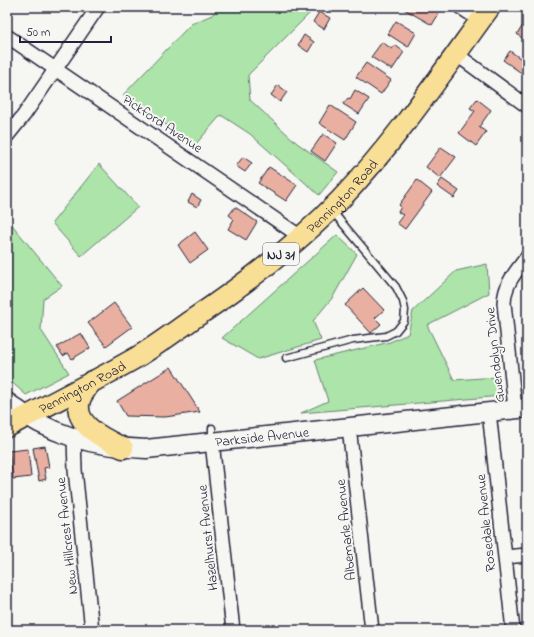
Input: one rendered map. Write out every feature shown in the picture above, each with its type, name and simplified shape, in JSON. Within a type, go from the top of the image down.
[{"type":"main road","name":"Pennington Road","points":[[7,427],[140,356],[225,298],[265,268],[301,237],[368,169],[395,136],[485,14]]},
{"type":"main road","points":[[92,381],[81,397],[79,404],[82,420],[89,429],[123,448]]},
{"type":"main road","name":"Parkside Avenue","points":[[7,402],[27,416],[49,428],[74,438],[100,445],[123,448],[156,449],[212,435],[349,427],[521,408]]},
{"type":"street","points":[[7,136],[24,115],[98,7]]},
{"type":"street","points":[[460,7],[485,14]]},
{"type":"street","name":"Pickford Avenue","points":[[7,36],[301,237]]},
{"type":"street","points":[[456,54],[527,106]]},
{"type":"street","name":"Gwendolyn Drive","points":[[521,408],[504,303],[504,293],[508,283],[527,257]]},
{"type":"street","name":"Rosedale Avenue","points":[[489,412],[513,630]]},
{"type":"street","name":"Albemarle Avenue","points":[[349,427],[372,630]]},
{"type":"street","name":"Hazelhurst Avenue","points":[[212,435],[233,630]]},
{"type":"street","name":"New Hillcrest Avenue","points":[[74,438],[75,470],[92,630]]},
{"type":"street","points":[[505,557],[527,555]]},
{"type":"lane","points":[[286,358],[353,340],[386,336],[396,331],[404,321],[405,310],[403,301],[396,287],[330,209]]},
{"type":"green space","points":[[219,7],[316,7],[248,75],[250,100],[297,143],[338,172],[319,195],[250,134],[221,115],[195,145],[123,95],[191,24],[212,15]]},
{"type":"green space","points":[[99,164],[138,207],[81,256],[52,223]]},
{"type":"green space","points":[[9,221],[62,286],[43,299],[41,330],[69,373],[26,395],[7,378],[7,222]]},
{"type":"green space","points":[[337,235],[357,254],[333,297],[313,321],[321,340],[258,359],[222,338]]},
{"type":"green space","points":[[487,264],[489,293],[427,325],[454,380],[497,377],[502,396],[301,413],[328,401],[315,360],[390,342],[408,334],[413,311],[456,271]]},
{"type":"building","points":[[405,7],[435,7],[441,10],[432,25],[404,9]]},
{"type":"building","points":[[319,12],[330,18],[324,29],[313,22]]},
{"type":"building","points":[[527,20],[527,42],[517,34]]},
{"type":"building","points":[[396,21],[416,33],[408,47],[388,34]]},
{"type":"building","points":[[304,35],[314,42],[308,52],[298,45]]},
{"type":"building","points":[[382,42],[392,49],[395,45],[404,52],[392,70],[371,57]]},
{"type":"building","points":[[510,51],[527,63],[527,77],[503,60]]},
{"type":"building","points":[[366,63],[391,80],[381,94],[356,77]]},
{"type":"building","points":[[278,85],[287,92],[280,102],[271,95]]},
{"type":"building","points":[[355,90],[369,99],[359,114],[343,104],[348,98],[350,99]]},
{"type":"building","points":[[477,99],[491,110],[479,127],[486,132],[476,146],[459,133],[475,111],[470,108]]},
{"type":"building","points":[[330,105],[356,122],[345,140],[319,123]]},
{"type":"building","points":[[323,134],[337,143],[325,161],[311,151]]},
{"type":"building","points":[[441,147],[456,157],[440,178],[426,167]]},
{"type":"building","points":[[243,157],[252,163],[245,172],[236,166]]},
{"type":"building","points":[[269,167],[297,185],[286,201],[258,183]]},
{"type":"building","points":[[442,179],[459,191],[454,198],[437,186]]},
{"type":"building","points":[[417,180],[432,192],[405,229],[397,223],[403,215],[398,212],[401,207],[399,205]]},
{"type":"building","points":[[192,194],[201,200],[197,207],[188,202]]},
{"type":"building","points":[[235,207],[257,222],[246,240],[228,229],[234,219],[229,215]]},
{"type":"building","points":[[195,232],[208,250],[190,263],[178,245]]},
{"type":"building","points":[[363,288],[384,310],[375,318],[381,324],[371,333],[345,305]]},
{"type":"building","points":[[114,303],[132,327],[106,346],[88,323]]},
{"type":"building","points":[[81,333],[90,348],[72,359],[68,353],[63,356],[57,347]]},
{"type":"building","points":[[171,367],[200,412],[165,417],[126,416],[117,401]]},
{"type":"building","points":[[45,446],[49,467],[44,468],[46,479],[39,481],[33,448]]},
{"type":"building","points":[[28,449],[31,477],[13,479],[9,451]]}]
